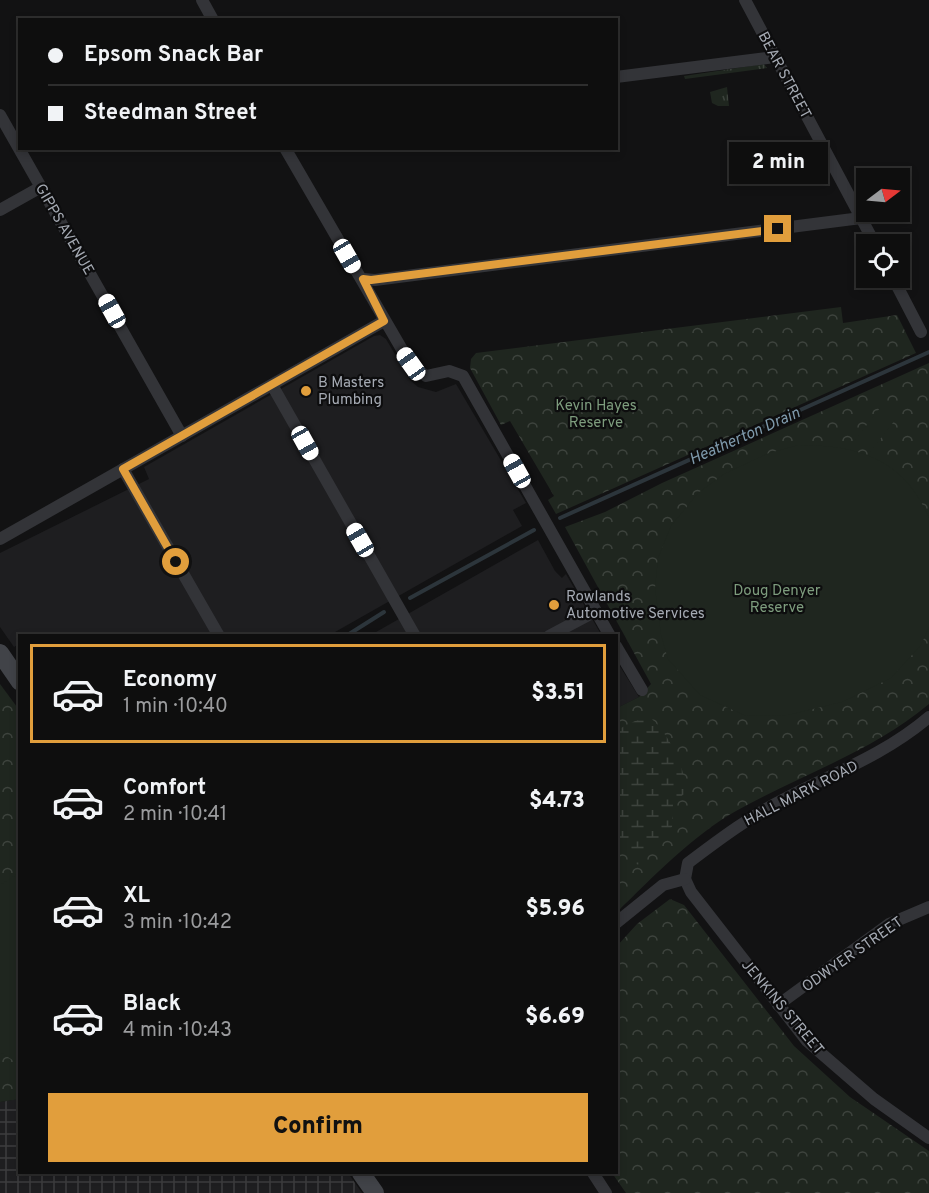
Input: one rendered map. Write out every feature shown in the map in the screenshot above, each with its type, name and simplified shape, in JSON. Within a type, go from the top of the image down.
[{"type":"street","points":[[202,0],[212,18]]},
{"type":"street","name":"BEAR STREET","points":[[745,0],[856,209]]},
{"type":"street","points":[[618,77],[776,57]]},
{"type":"street","name":"GIPPS AVENUE","points":[[0,115],[18,147]]},
{"type":"street","name":"GIPPS AVENUE","points":[[20,150],[182,436]]},
{"type":"street","points":[[286,150],[363,279],[403,353],[421,375],[449,371],[462,375],[609,634]]},
{"type":"street","points":[[0,210],[41,187]]},
{"type":"street","points":[[363,279],[371,280],[856,219]]},
{"type":"street","points":[[897,288],[921,332]]},
{"type":"street","points":[[0,540],[384,321]]},
{"type":"street","points":[[272,385],[414,634]]},
{"type":"street","points":[[123,469],[218,634]]},
{"type":"street","points":[[553,634],[596,611]]},
{"type":"street","points":[[618,649],[642,690]]},
{"type":"street","points":[[1,656],[18,679]]},
{"type":"street","name":"HALL MARK ROAD","points":[[685,879],[688,863],[740,824],[787,797],[882,751],[927,722]]},
{"type":"street","points":[[618,921],[663,885],[685,879]]},
{"type":"street","name":"JENKINS STREET","points":[[685,879],[691,892],[807,1041],[838,1070],[929,1138]]},
{"type":"street","name":"ODWYER STREET","points":[[778,1005],[889,924],[929,907]]},
{"type":"street","points":[[362,1174],[375,1193]]},
{"type":"street","points":[[594,1174],[606,1193]]},
{"type":"shaded area","points":[[380,335],[386,339],[410,380],[418,387],[436,392],[456,384],[526,503],[513,510],[522,526],[332,634],[18,634],[18,645],[14,647],[0,627],[0,553],[149,479],[144,467],[374,336]]},
{"type":"shaded area","points":[[538,540],[555,571],[562,578],[566,574],[601,634],[373,634]]},
{"type":"shaded area","points":[[618,663],[639,697],[618,708]]},
{"type":"shaded area","points":[[18,1099],[18,1174],[349,1174],[362,1193],[0,1193],[0,1102]]},
{"type":"green space","points":[[764,64],[767,68],[685,79],[684,76]]},
{"type":"green space","points":[[727,87],[729,106],[718,106],[712,103],[710,92]]},
{"type":"green space","name":"Kevin Hayes Reserve","points":[[841,307],[843,323],[897,315],[916,353],[556,514],[548,500],[554,496],[510,421],[501,425],[470,368],[471,359],[476,353]]},
{"type":"green space","name":"Doug Denyer Reserve","points":[[929,363],[929,704],[884,736],[760,798],[720,821],[674,858],[618,911],[618,708],[639,697],[651,684],[565,527],[605,512],[662,483]]},
{"type":"green space","points":[[880,408],[895,420],[870,452],[855,440]]},
{"type":"green space","points":[[799,445],[841,448],[877,459],[906,482],[919,498],[929,518],[929,627],[921,645],[891,678],[842,702],[788,715],[746,716],[700,695],[668,659],[661,635],[655,588],[658,558],[671,526],[698,493],[724,474],[769,453]]},
{"type":"green space","points":[[0,684],[18,708],[18,1099],[0,1102]]},
{"type":"green space","points":[[651,718],[664,733],[683,772],[686,792],[673,804],[672,827],[651,845],[641,865],[630,863],[631,849],[618,836],[618,730],[635,721]]},
{"type":"green space","points":[[18,874],[18,1063],[0,1052],[0,885]]},
{"type":"green space","points":[[670,899],[684,905],[794,1046],[850,1097],[929,1151],[929,1193],[626,1193],[613,1174],[618,1174],[618,945],[637,924]]},
{"type":"waterway","name":"Heatherton Drain","points":[[560,518],[929,352]]},
{"type":"waterway","name":"Heatherton Drain","points":[[410,598],[534,530]]},
{"type":"waterway","name":"Heatherton Drain","points":[[349,634],[384,612]]},
{"type":"place","name":"B Masters Plumbing","points":[[306,391]]},
{"type":"place","name":"Rowlands Automotive Services","points":[[554,605]]},
{"type":"route","points":[[176,562],[123,469],[384,321],[363,279],[371,280],[778,229]]}]
